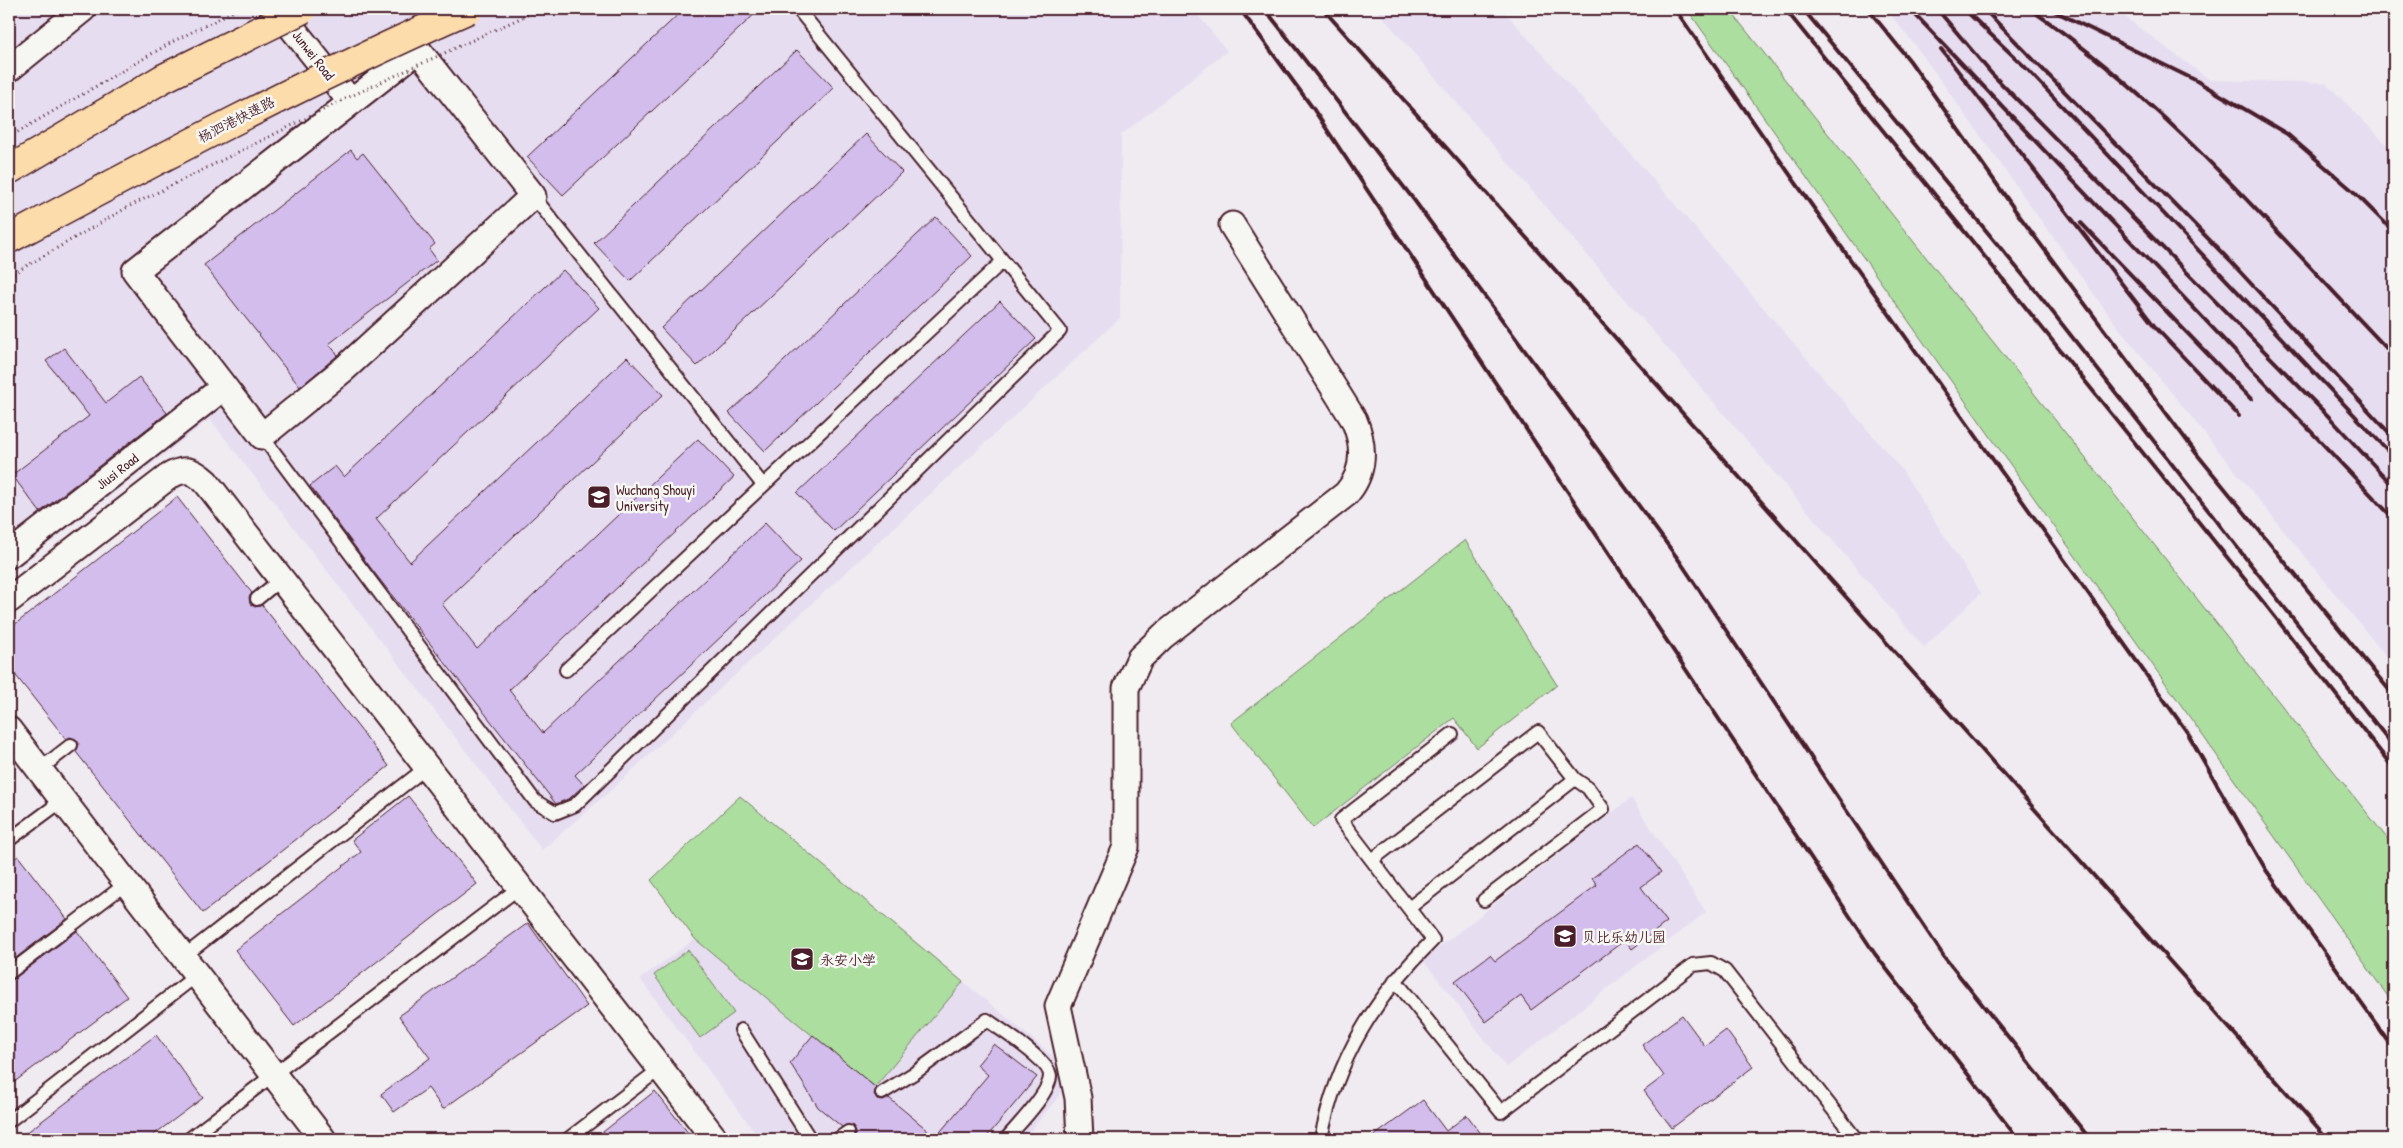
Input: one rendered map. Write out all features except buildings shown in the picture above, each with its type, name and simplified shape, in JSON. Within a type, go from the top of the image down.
[{"type":"highway","points":[[9,170],[162,79],[285,9]]},
{"type":"highway","name":"杨泗港快速路","points":[[9,239],[124,177],[358,58],[468,9]]},
{"type":"street","points":[[9,69],[83,9]]},
{"type":"street","name":"Junwei Road","points":[[285,9],[351,102]]},
{"type":"street","points":[[418,50],[532,196],[344,369],[262,436],[136,271],[351,102],[418,50]]},
{"type":"street","points":[[1080,1139],[1078,1098],[1058,1006],[1126,847],[1124,703],[1130,676],[1148,649],[1346,494],[1354,485],[1362,464],[1358,429],[1354,420],[1232,225]]},
{"type":"street","name":"Jiusi Road","points":[[9,555],[224,387]]},
{"type":"street","points":[[9,600],[168,477],[178,471],[187,469],[196,472],[206,482],[282,579],[715,1139]]},
{"type":"street","points":[[9,730],[323,1139]]},
{"type":"lane","points":[[262,436],[535,801],[555,814],[564,812],[575,805],[1060,331],[798,9]]},
{"type":"lane","points":[[532,196],[763,485]]},
{"type":"lane","points":[[566,670],[1003,261]]},
{"type":"lane","points":[[257,599],[282,579]]},
{"type":"lane","points":[[1372,860],[1538,732],[1575,780],[1588,788],[1603,809],[1484,900]]},
{"type":"lane","points":[[1321,1139],[1329,1098],[1339,1072],[1356,1038],[1395,980],[1433,940],[1341,820],[1452,734]]},
{"type":"lane","points":[[40,770],[71,745]]},
{"type":"lane","points":[[9,1121],[427,767]]},
{"type":"lane","points":[[1409,908],[1575,780]]},
{"type":"lane","points":[[9,840],[63,800]]},
{"type":"lane","points":[[9,973],[127,883]]},
{"type":"lane","points":[[189,1139],[520,887]]},
{"type":"lane","points":[[1395,980],[1501,1112],[1693,965],[1702,963],[1718,966],[1747,996],[1856,1139]]},
{"type":"lane","points":[[882,1092],[916,1072],[988,1020],[1039,1059],[1049,1071],[1050,1076],[1045,1091],[1006,1139]]},
{"type":"lane","points":[[741,1030],[810,1139]]},
{"type":"lane","points":[[568,1139],[661,1068]]},
{"type":"path","points":[[9,137],[172,42],[238,9]]},
{"type":"path","points":[[9,276],[126,208],[349,97],[540,9]]},
{"type":"shaded area","name":"Wuchang Shouyi University","points":[[9,9],[1193,9],[1227,51],[1121,135],[1120,318],[611,790],[542,850],[210,419],[9,574]]},
{"type":"shaded area","points":[[1376,9],[1502,9],[1653,179],[1902,470],[1981,593],[1924,647]]},
{"type":"shaded area","points":[[1886,9],[2114,9],[2210,80],[2326,83],[2394,152],[2394,666],[2114,322],[1918,49]]},
{"type":"shaded area","name":"永安小学","points":[[740,796],[1059,1061],[1065,1077],[1059,1096],[1024,1139],[760,1139],[640,979],[695,939],[651,880]]},
{"type":"shaded area","name":"贝比乐幼儿园","points":[[1631,798],[1706,912],[1506,1067],[1423,960]]},
{"type":"green space","points":[[1687,9],[1729,9],[2394,847],[2394,1005]]},
{"type":"green space","points":[[1465,540],[1557,685],[1477,748],[1454,718],[1313,828],[1231,723]]},
{"type":"green space","points":[[740,796],[963,982],[875,1087],[695,939],[651,880]]},
{"type":"green space","points":[[688,950],[734,1013],[700,1038],[654,975]]},
{"type":"railway","points":[[1240,9],[1312,107],[1875,954],[2018,1139]]},
{"type":"railway","points":[[1265,9],[1414,200],[1681,563],[1945,958],[2090,1139]]},
{"type":"railway","points":[[1323,9],[2328,1139]]},
{"type":"railway","points":[[1675,9],[1793,179],[2187,732],[2266,870],[2394,1049]]},
{"type":"railway","points":[[1785,9],[2268,608],[2394,769]]},
{"type":"railway","points":[[1803,9],[2036,291],[2394,747]]},
{"type":"railway","points":[[1868,9],[1910,61],[2015,210],[2196,453],[2394,696]]},
{"type":"railway","points":[[1910,9],[2394,519]]},
{"type":"railway","points":[[1937,9],[1991,73],[2332,420],[2394,487]]},
{"type":"railway","points":[[1964,9],[2026,68],[2394,457]]},
{"type":"railway","points":[[1984,9],[2230,261],[2394,438]]},
{"type":"railway","points":[[2030,9],[2081,46],[2176,129],[2221,173],[2394,356]]},
{"type":"railway","points":[[2050,9],[2195,80],[2287,134],[2353,191],[2394,232]]},
{"type":"railway","points":[[1941,49],[2156,328],[2239,416]]},
{"type":"railway","points":[[2081,223],[2251,399]]},
{"type":"place","name":"Wuchang Shouyi University","points":[[599,497]]},
{"type":"place","name":"贝比乐幼儿园","points":[[1565,936]]},
{"type":"place","name":"永安小学","points":[[802,959]]}]
